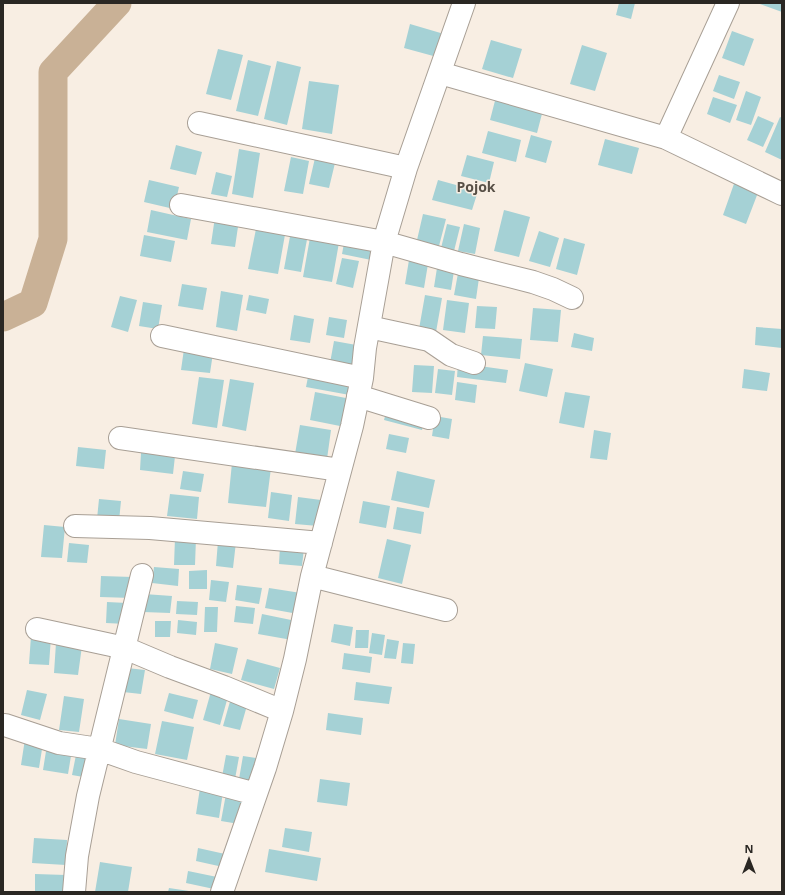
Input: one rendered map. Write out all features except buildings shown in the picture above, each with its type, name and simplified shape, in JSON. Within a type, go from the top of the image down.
[{"type":"street","points":[[222,892],[265,768],[282,711],[295,659],[312,576],[360,387],[384,242],[406,168],[464,3]]},
{"type":"street","points":[[666,138],[728,3]]},
{"type":"street","points":[[440,74],[666,138],[782,194]]},
{"type":"street","points":[[199,123],[406,168]]},
{"type":"street","points":[[181,205],[384,242],[461,264],[533,282],[572,298]]},
{"type":"street","points":[[369,327],[429,340],[451,354],[474,363]]},
{"type":"street","points":[[162,336],[360,387],[429,418]]},
{"type":"street","points":[[120,438],[340,470]]},
{"type":"street","points":[[75,526],[150,528],[321,543]]},
{"type":"street","points":[[74,892],[77,856],[88,796],[142,575]]},
{"type":"street","points":[[312,576],[446,610]]},
{"type":"street","points":[[37,629],[125,648],[282,711]]},
{"type":"street","points":[[5,725],[59,743],[99,750],[136,762],[256,794]]},
{"type":"waterway","points":[[3,317],[33,303],[53,239],[53,72],[117,3]]},
{"type":"district","name":"Pojok","points":[[476,187]]}]
